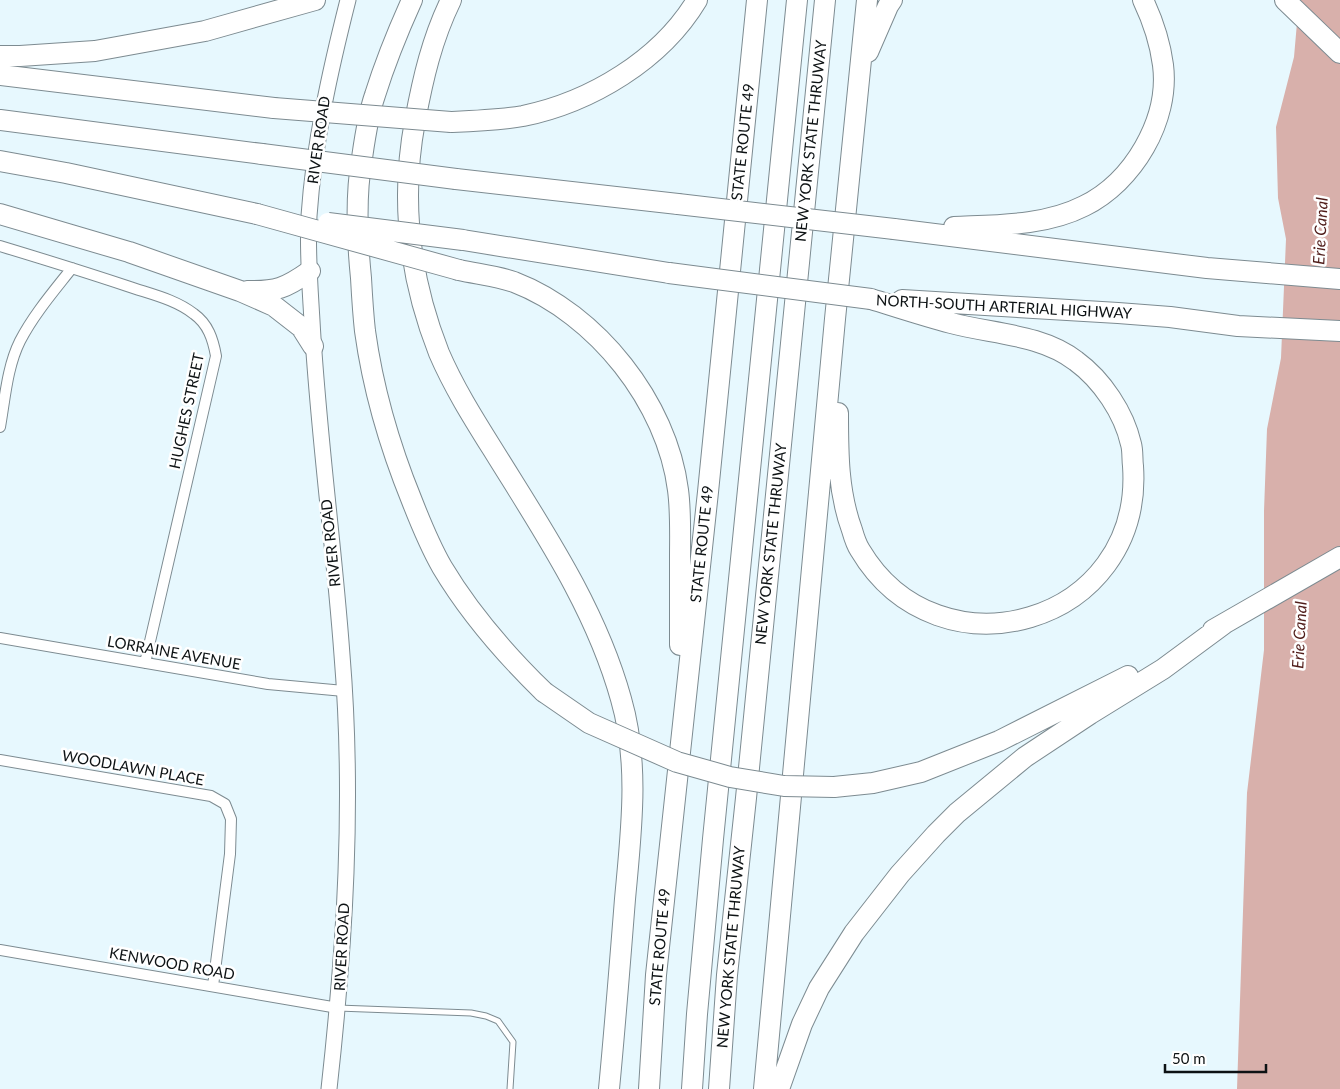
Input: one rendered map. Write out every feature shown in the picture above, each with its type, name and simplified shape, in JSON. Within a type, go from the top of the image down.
[{"type":"highway","points":[[0,56],[95,51],[196,33],[316,0]]},
{"type":"highway","points":[[399,0],[374,97],[361,159],[357,211],[365,332],[376,391],[398,465],[426,536],[463,601],[517,666],[544,692],[589,723],[677,762],[730,777],[775,784],[834,787],[873,783],[921,772],[999,741],[1114,683],[1224,624],[1340,557]]},
{"type":"highway","points":[[374,97],[393,43],[412,0]]},
{"type":"highway","points":[[451,0],[442,17],[424,71],[409,152],[407,212],[412,260],[440,353],[461,397],[570,575],[602,641],[622,700],[632,749],[632,816],[610,1089]]},
{"type":"highway","points":[[0,75],[274,108],[451,122],[523,116],[566,104],[613,82],[643,60],[670,34],[697,0]]},
{"type":"highway","name":"STATE ROUTE 49","points":[[649,1089],[656,975],[709,482],[757,0]]},
{"type":"highway","name":"NEW YORK STATE THRUWAY","points":[[692,1089],[696,1014],[797,0]]},
{"type":"highway","name":"NEW YORK STATE THRUWAY","points":[[719,1089],[728,965],[825,0]]},
{"type":"highway","points":[[764,1089],[835,319],[867,0]]},
{"type":"highway","points":[[860,70],[892,0]]},
{"type":"highway","points":[[894,228],[1007,224],[1047,219],[1084,207],[1112,188],[1137,161],[1153,130],[1162,100],[1164,67],[1157,30],[1143,0]]},
{"type":"highway","points":[[1284,0],[1340,53]]},
{"type":"highway","points":[[4,120],[456,179],[894,228],[1206,268],[1340,279]]},
{"type":"highway","points":[[0,161],[66,173],[257,214],[459,270],[514,282],[547,298],[579,321],[621,361],[644,396],[662,432],[672,461],[678,490],[680,538],[682,730]]},
{"type":"highway","points":[[0,214],[129,252],[240,291],[274,306],[301,328],[313,346]]},
{"type":"highway","name":"NORTH-SOUTH ARTERIAL HIGHWAY","points":[[257,214],[463,240],[669,273],[870,299],[1170,317],[1238,326],[1340,332]]},
{"type":"highway","points":[[240,291],[266,292],[288,286],[310,271]]},
{"type":"highway","points":[[835,319],[839,476],[847,516],[859,549],[876,573],[898,594],[920,608],[954,620],[987,624],[1023,620],[1059,607],[1080,592],[1103,570],[1117,549],[1130,517],[1134,483],[1132,445],[1124,421],[1108,394],[1093,375],[1075,360],[1045,344],[998,332],[952,324],[870,299]]},
{"type":"highway","points":[[779,1089],[802,1024],[819,988],[854,933],[900,874],[936,834],[1025,757],[1163,669],[1224,624]]},
{"type":"main road","name":"RIVER ROAD","points":[[329,1089],[338,1008],[344,925],[348,795],[342,656],[316,394],[309,219],[314,160],[327,85],[348,0]]},
{"type":"street","name":"HUGHES STREET","points":[[0,246],[177,303],[195,314],[207,327],[214,343],[216,356],[146,663]]},
{"type":"street","points":[[0,428],[10,370],[20,342],[32,320],[72,268]]},
{"type":"street","name":"LORRAINE AVENUE","points":[[0,638],[268,684],[344,691]]},
{"type":"street","name":"WOODLAWN PLACE","points":[[0,760],[211,796],[225,804],[231,819],[230,854],[213,986]]},
{"type":"street","name":"KENWOOD ROAD","points":[[0,950],[338,1008]]},
{"type":"lane","points":[[338,1008],[471,1013],[498,1021],[513,1042],[510,1089]]},
{"type":"water","name":"Erie Canal","points":[[1299,0],[1340,0],[1340,1089],[1237,1089],[1247,793],[1264,650],[1264,511],[1267,429],[1281,358],[1286,239],[1278,198],[1276,127],[1294,57]]}]
